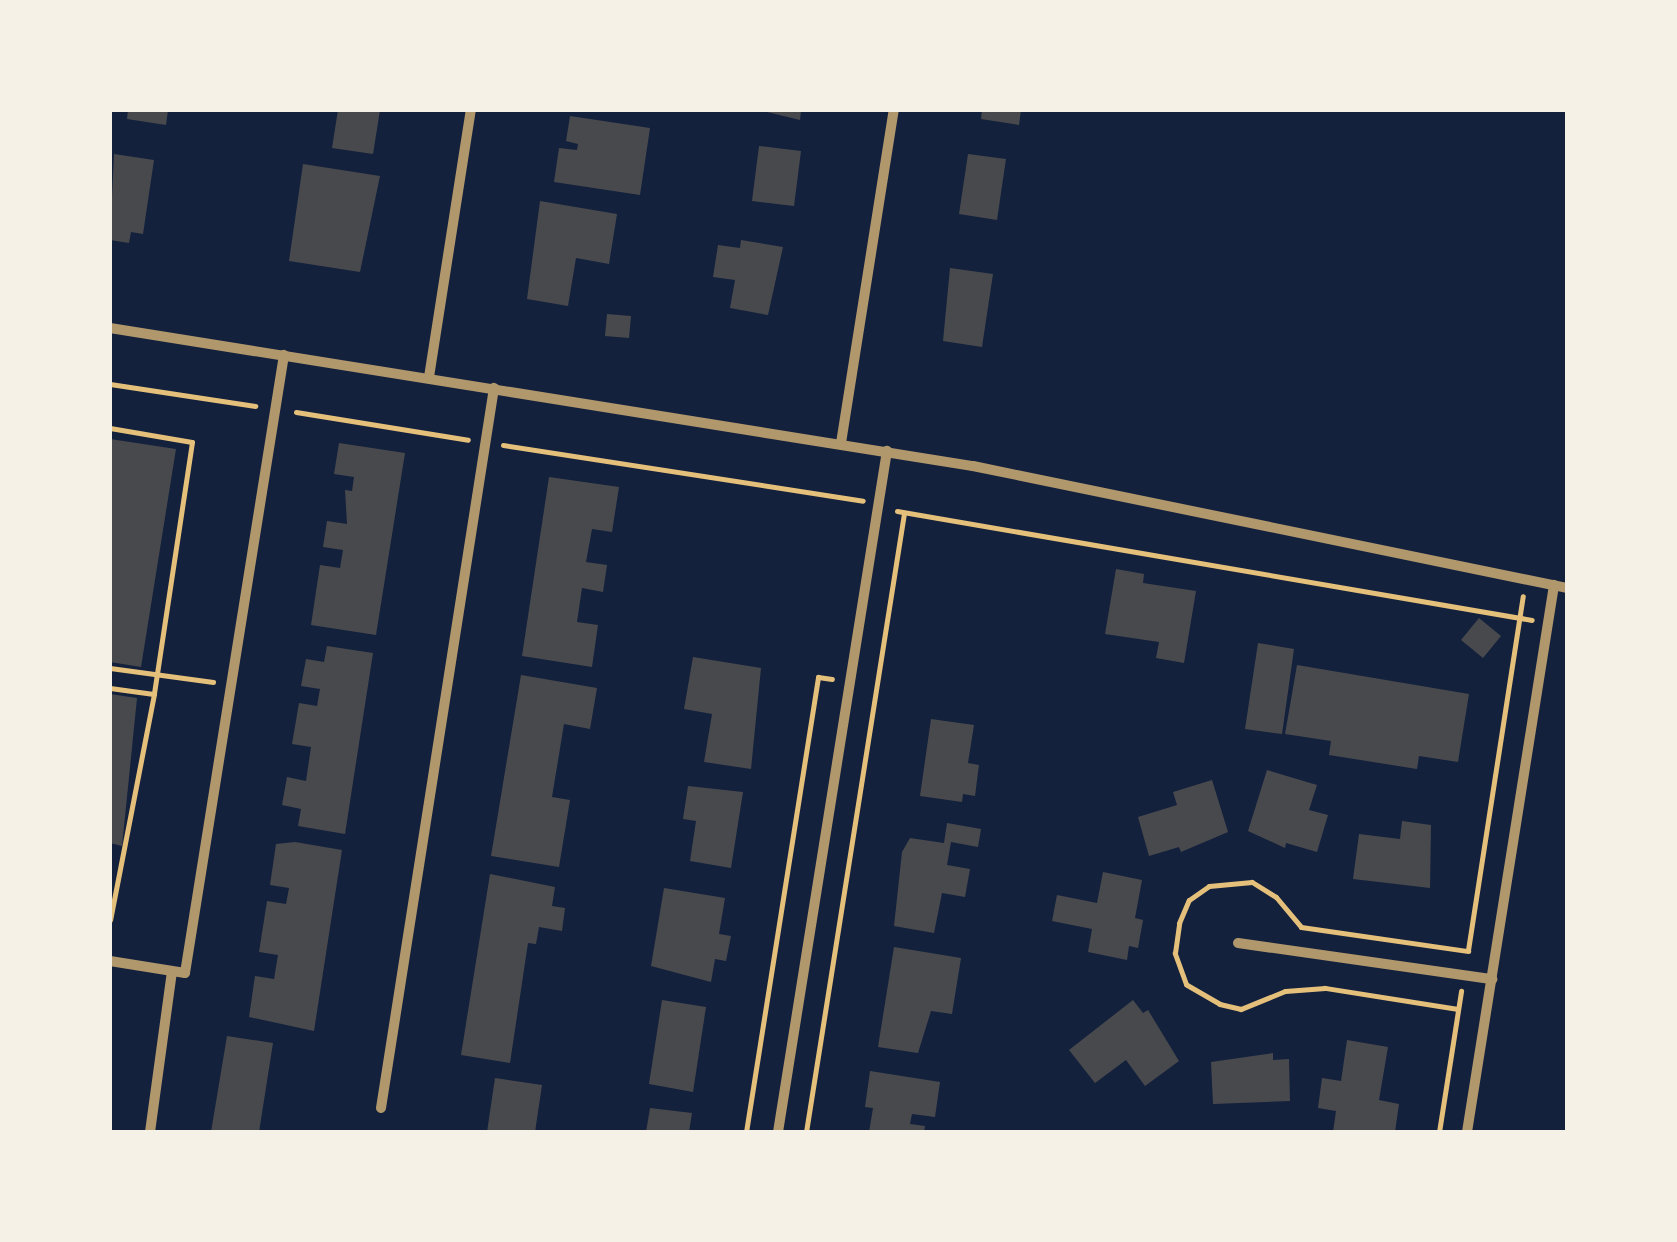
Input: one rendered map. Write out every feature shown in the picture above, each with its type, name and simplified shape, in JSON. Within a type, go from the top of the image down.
[{"type":"street","points":[[429,377],[471,110]]},
{"type":"street","points":[[841,443],[894,110]]},
{"type":"street","points":[[110,328],[887,451],[1567,588]]},
{"type":"street","points":[[110,961],[184,973],[284,355]]},
{"type":"street","points":[[381,1108],[494,388]]},
{"type":"street","points":[[778,1132],[887,451]]},
{"type":"street","points":[[1467,1132],[1554,585]]},
{"type":"street","points":[[1238,943],[1492,979]]},
{"type":"street","points":[[150,1132],[172,971]]},
{"type":"path","points":[[110,384],[860,500],[878,508],[1548,624]]},
{"type":"path","points":[[110,428],[192,442],[154,694],[115,920],[110,920]]},
{"type":"path","points":[[806,1132],[904,512]]},
{"type":"path","points":[[1439,1132],[1526,578]]},
{"type":"path","points":[[110,668],[231,684]]},
{"type":"path","points":[[746,1132],[818,678],[850,682]]},
{"type":"path","points":[[110,688],[154,694]]},
{"type":"building","points":[[128,110],[168,110],[166,125],[127,119]]},
{"type":"building","points":[[338,110],[380,110],[373,154],[332,148]]},
{"type":"building","points":[[759,110],[801,110],[800,120]]},
{"type":"building","points":[[982,110],[1021,110],[1019,125],[981,119]]},
{"type":"building","points":[[570,116],[650,128],[640,195],[554,182],[559,148],[577,150],[578,144],[566,141]]},
{"type":"building","points":[[759,146],[801,151],[794,206],[752,201]]},
{"type":"building","points":[[114,154],[154,160],[143,234],[131,232],[129,243],[110,240]]},
{"type":"building","points":[[968,154],[1006,159],[997,220],[959,214]]},
{"type":"building","points":[[303,164],[380,176],[360,272],[289,261]]},
{"type":"building","points":[[540,201],[617,214],[609,264],[576,258],[568,306],[527,299]]},
{"type":"building","points":[[741,240],[783,247],[768,315],[730,308],[735,280],[713,277],[718,245],[740,248]]},
{"type":"building","points":[[950,268],[993,274],[982,347],[943,341]]},
{"type":"building","points":[[607,314],[631,316],[629,338],[605,336]]},
{"type":"building","points":[[110,439],[176,449],[141,667],[110,662]]},
{"type":"building","points":[[339,443],[405,453],[376,635],[311,625],[320,565],[340,568],[343,550],[323,547],[327,521],[347,524],[345,490],[352,491],[354,477],[334,474]]},
{"type":"building","points":[[549,477],[619,487],[612,532],[592,529],[586,562],[607,565],[603,592],[582,588],[577,622],[598,625],[592,667],[522,656]]},
{"type":"building","points":[[1116,569],[1144,574],[1143,583],[1196,591],[1184,663],[1156,658],[1159,642],[1105,634]]},
{"type":"building","points":[[1479,618],[1501,636],[1483,658],[1461,640]]},
{"type":"building","points":[[1258,643],[1294,649],[1282,734],[1245,729]]},
{"type":"building","points":[[327,646],[373,653],[345,834],[298,826],[301,809],[282,805],[287,777],[306,781],[311,747],[292,744],[299,703],[317,706],[320,689],[301,686],[306,659],[324,662]]},
{"type":"building","points":[[693,657],[761,668],[751,769],[704,762],[712,714],[684,709]]},
{"type":"building","points":[[1297,665],[1469,694],[1458,762],[1419,756],[1417,769],[1329,755],[1331,741],[1285,734]]},
{"type":"building","points":[[521,675],[597,688],[590,729],[564,724],[552,797],[570,800],[559,867],[491,856]]},
{"type":"building","points":[[110,694],[137,698],[122,846],[110,843]]},
{"type":"building","points":[[931,719],[974,725],[968,763],[979,765],[975,796],[963,794],[962,802],[920,796]]},
{"type":"building","points":[[1267,770],[1317,785],[1309,810],[1328,815],[1317,852],[1286,843],[1285,848],[1248,831]]},
{"type":"building","points":[[1212,780],[1228,832],[1181,852],[1179,847],[1149,856],[1138,817],[1177,805],[1173,792]]},
{"type":"building","points":[[688,786],[743,792],[731,868],[690,861],[696,821],[683,819]]},
{"type":"building","points":[[1402,821],[1431,825],[1430,888],[1353,879],[1359,834],[1400,839]]},
{"type":"building","points":[[947,823],[981,829],[978,847],[951,842],[947,865],[970,869],[965,897],[942,893],[934,933],[894,926],[902,852],[910,838],[944,843]]},
{"type":"building","points":[[295,842],[342,850],[314,1031],[249,1017],[255,976],[274,979],[278,955],[259,952],[267,901],[286,904],[289,888],[270,885],[276,844]]},
{"type":"building","points":[[1103,872],[1142,880],[1135,918],[1143,920],[1138,948],[1129,946],[1127,960],[1088,952],[1092,929],[1052,921],[1057,895],[1097,903]]},
{"type":"building","points":[[490,874],[555,887],[552,906],[565,908],[562,931],[539,927],[536,944],[528,943],[510,1063],[461,1055]]},
{"type":"building","points":[[664,888],[725,898],[719,934],[731,936],[726,961],[715,959],[711,982],[651,966]]},
{"type":"building","points":[[894,947],[961,958],[952,1014],[931,1011],[918,1053],[878,1047]]},
{"type":"building","points":[[662,1000],[706,1007],[693,1092],[649,1084]]},
{"type":"building","points":[[1133,1000],[1143,1013],[1148,1010],[1179,1061],[1145,1086],[1126,1060],[1095,1083],[1069,1050]]},
{"type":"building","points":[[227,1036],[273,1043],[259,1132],[211,1132]]},
{"type":"building","points":[[1347,1040],[1388,1047],[1379,1100],[1399,1104],[1395,1132],[1333,1132],[1336,1111],[1318,1108],[1322,1078],[1341,1081]]},
{"type":"building","points":[[1273,1053],[1273,1060],[1289,1059],[1290,1101],[1213,1104],[1211,1062]]},
{"type":"building","points":[[870,1071],[940,1082],[935,1117],[912,1114],[910,1124],[925,1126],[924,1132],[869,1132],[873,1108],[865,1107]]},
{"type":"building","points":[[495,1078],[542,1085],[535,1132],[487,1132]]},
{"type":"building","points":[[650,1108],[692,1113],[689,1132],[646,1132]]}]
